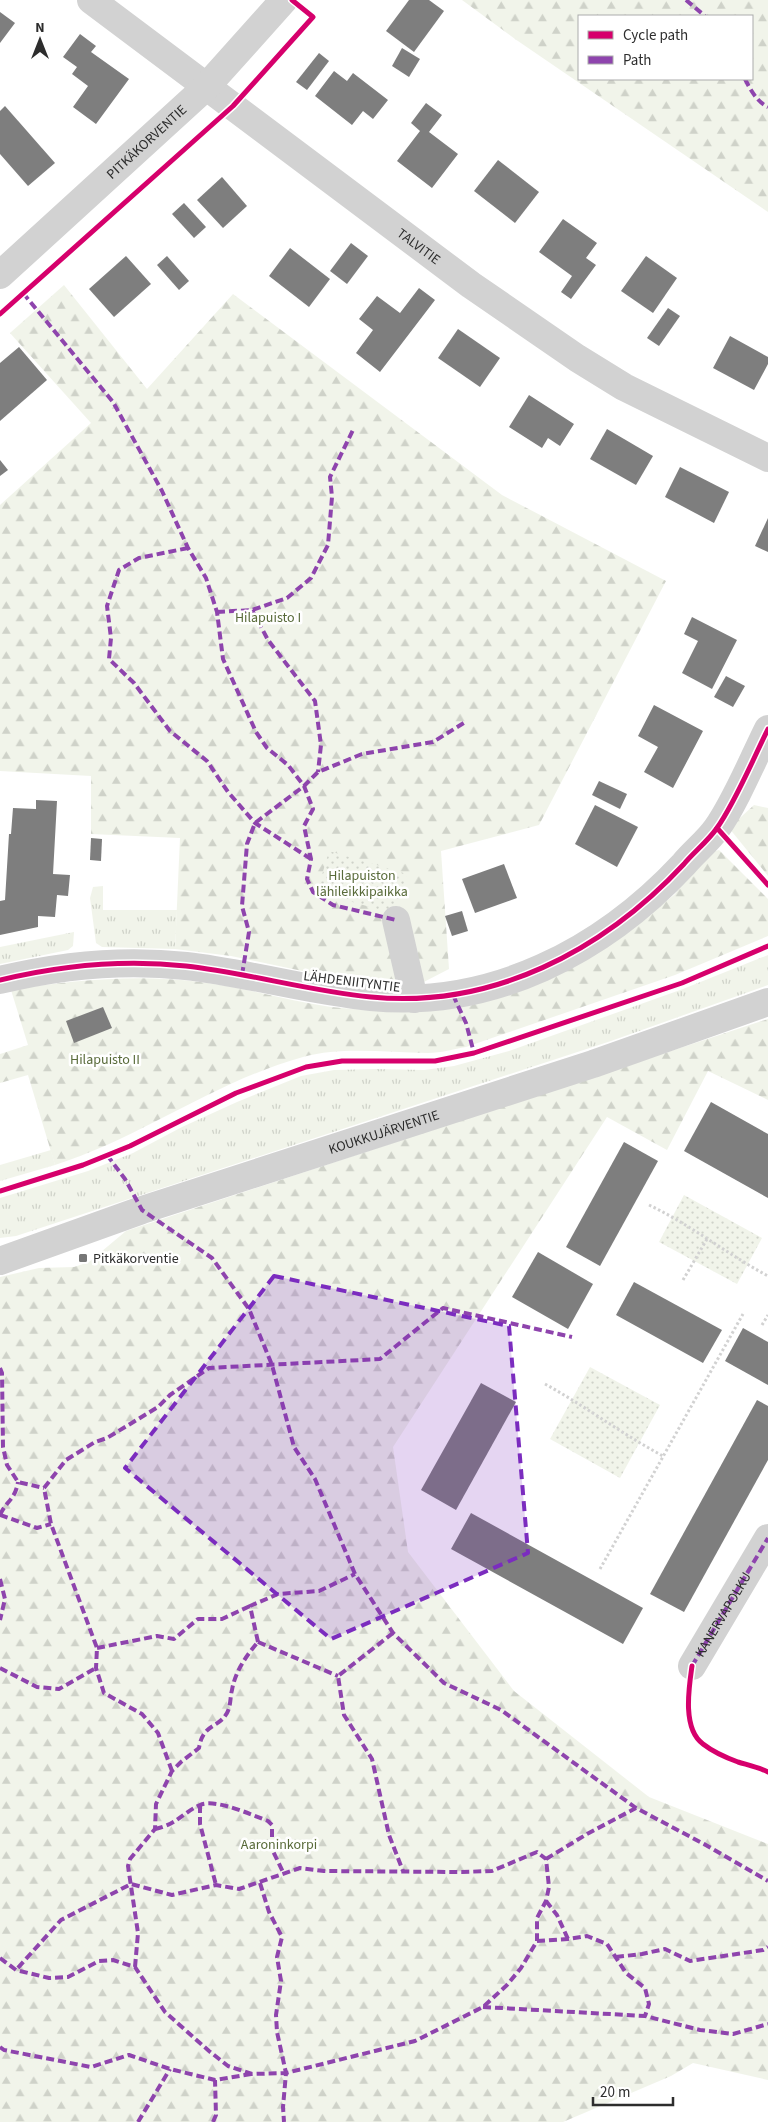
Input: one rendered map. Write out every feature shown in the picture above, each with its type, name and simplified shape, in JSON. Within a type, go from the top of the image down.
[{"type":"street","name":"TALVITIE","points":[[91,0],[470,285],[577,358],[624,387],[768,458]]},
{"type":"street","name":"PITKÄKORVENTIE","points":[[0,275],[206,87],[284,0]]},
{"type":"street","name":"LÄHDENIITYNTIE","points":[[0,980],[71,966],[134,963],[186,966],[330,993],[374,998],[414,999],[454,995],[494,986],[564,958],[600,938],[660,890],[717,828],[768,729]]},
{"type":"street","points":[[396,920],[414,999]]},
{"type":"street","name":"KOUKKUJÄRVENTIE","points":[[0,1261],[142,1210],[593,1064],[768,1002]]},
{"type":"street","name":"KANERVAPOLKU","points":[[692,1666],[768,1538]]},
{"type":"path","points":[[649,1205],[676,1218],[743,1263],[768,1276]]},
{"type":"path","points":[[683,1280],[707,1238]]},
{"type":"path","points":[[600,1569],[743,1314]]},
{"type":"path","points":[[762,1325],[768,1315]]},
{"type":"path","points":[[545,1384],[576,1401],[631,1439],[663,1456]]},
{"type":"highlighted area","points":[[274,1276],[509,1326],[528,1553],[331,1639],[125,1468]]},
{"type":"green space","points":[[462,0],[768,0],[768,212],[515,39]]},
{"type":"green space","name":"Hilapuisto I","points":[[64,285],[147,389],[233,294],[502,495],[666,581],[539,825],[441,851],[449,969],[416,986],[359,983],[231,956],[175,949],[180,838],[91,834],[91,776],[0,771],[0,505],[91,423],[10,333]]},
{"type":"green space","points":[[754,805],[768,808],[768,876],[729,828]]},
{"type":"green space","name":"Hilapuisto II","points":[[719,850],[768,899],[768,936],[675,975],[466,1047],[433,1053],[350,1051],[303,1057],[239,1080],[118,1140],[87,1154],[55,1165],[28,1075],[0,1083],[0,1054],[28,1045],[11,990],[58,983],[153,978],[216,984],[331,1007],[419,1011],[632,928],[674,895],[709,853]]},
{"type":"green space","name":"Hilapuiston lähileikkipaikka","points":[[329,851],[407,874],[395,914],[317,892]]},
{"type":"green space","points":[[103,886],[103,910],[177,910],[175,949],[102,947],[96,943],[90,898],[93,887]]},
{"type":"green space","points":[[74,932],[73,946],[68,950],[0,964],[0,947]]},
{"type":"green space","points":[[768,955],[768,985],[611,1041],[16,1236],[0,1238],[0,1198],[88,1171],[133,1153],[182,1127],[301,1076],[334,1070],[424,1070],[454,1066],[509,1051],[683,989]]},
{"type":"green space","name":"Aaroninkorpi","points":[[768,1019],[768,1100],[708,1071],[667,1150],[607,1117],[393,1447],[408,1552],[514,1691],[649,1797],[768,1844],[768,2080],[693,2063],[671,2076],[563,2122],[0,2122],[0,1277],[39,1268],[74,1267],[89,1262],[126,1231]]},
{"type":"green space","points":[[51,1150],[55,1165],[0,1181],[0,1165]]},
{"type":"green space","points":[[684,1195],[762,1238],[737,1284],[659,1242]]},
{"type":"green space","points":[[590,1367],[660,1405],[620,1478],[550,1439]]},
{"type":"building","points":[[409,0],[429,0],[444,11],[414,52],[386,31]]},
{"type":"building","points":[[0,12],[15,23],[0,43]]},
{"type":"building","points":[[80,34],[96,46],[91,52],[129,79],[96,124],[73,107],[88,86],[72,74],[77,67],[63,57]]},
{"type":"building","points":[[402,48],[420,59],[409,77],[392,66]]},
{"type":"building","points":[[319,53],[329,61],[307,90],[296,82]]},
{"type":"building","points":[[334,71],[347,81],[353,73],[388,100],[373,119],[363,111],[352,125],[315,96]]},
{"type":"building","points":[[426,103],[442,115],[429,132],[458,154],[432,188],[397,161],[420,131],[411,123]]},
{"type":"building","points":[[5,106],[55,163],[28,186],[0,154],[0,111]]},
{"type":"building","points":[[498,160],[539,192],[515,223],[474,191]]},
{"type":"building","points":[[222,177],[247,206],[223,228],[197,200]]},
{"type":"building","points":[[184,203],[206,227],[194,238],[172,214]]},
{"type":"building","points":[[563,219],[597,243],[586,258],[596,265],[571,299],[561,292],[572,276],[539,252]]},
{"type":"building","points":[[351,243],[368,256],[347,284],[330,271]]},
{"type":"building","points":[[290,248],[330,279],[309,307],[269,276]]},
{"type":"building","points":[[126,256],[151,284],[114,317],[89,289]]},
{"type":"building","points":[[167,256],[189,281],[179,290],[157,265]]},
{"type":"building","points":[[646,256],[677,278],[653,313],[621,291]]},
{"type":"building","points":[[419,288],[435,300],[380,372],[356,353],[373,330],[359,319],[377,296],[400,313]]},
{"type":"building","points":[[668,308],[680,316],[659,346],[647,338]]},
{"type":"building","points":[[458,329],[500,358],[480,387],[438,358]]},
{"type":"building","points":[[730,336],[768,357],[768,364],[754,390],[713,368]]},
{"type":"building","points":[[19,347],[47,380],[0,421],[0,363]]},
{"type":"building","points":[[529,395],[574,424],[560,446],[548,438],[542,448],[509,427]]},
{"type":"building","points":[[607,429],[653,456],[636,485],[590,459]]},
{"type":"building","points":[[0,460],[8,470],[0,476]]},
{"type":"building","points":[[680,467],[729,492],[714,523],[665,497]]},
{"type":"building","points":[[768,518],[768,552],[755,546]]},
{"type":"building","points":[[692,617],[737,640],[712,689],[682,673],[698,641],[684,634]]},
{"type":"building","points":[[726,676],[745,686],[733,707],[714,697]]},
{"type":"building","points":[[654,705],[703,731],[673,788],[644,772],[658,747],[638,736]]},
{"type":"building","points":[[599,781],[627,794],[620,809],[592,795]]},
{"type":"building","points":[[36,800],[57,801],[53,874],[70,875],[68,896],[57,895],[55,917],[38,916],[38,927],[0,935],[0,901],[5,900],[9,834],[11,834],[13,808],[36,809]]},
{"type":"building","points":[[595,805],[638,827],[617,867],[575,844]]},
{"type":"building","points":[[91,838],[102,839],[101,861],[90,860]]},
{"type":"building","points":[[504,864],[517,898],[475,913],[462,879]]},
{"type":"building","points":[[462,911],[468,931],[452,936],[445,916]]},
{"type":"building","points":[[103,1007],[112,1028],[74,1043],[66,1021]]},
{"type":"building","points":[[711,1102],[768,1134],[768,1198],[684,1151]]},
{"type":"building","points":[[624,1142],[658,1161],[600,1266],[566,1247]]},
{"type":"building","points":[[538,1252],[593,1284],[568,1329],[512,1297]]},
{"type":"building","points":[[634,1282],[722,1330],[703,1363],[616,1315]]},
{"type":"building","points":[[743,1328],[768,1342],[768,1385],[725,1361]]},
{"type":"building","points":[[481,1383],[516,1402],[456,1510],[421,1490]]},
{"type":"building","points":[[757,1400],[768,1406],[768,1460],[684,1612],[650,1594]]},
{"type":"building","points":[[471,1513],[643,1608],[623,1644],[451,1549]]},
{"type":"marked path","points":[[686,0],[704,15]]},
{"type":"marked path","points":[[746,80],[757,99],[768,107]]},
{"type":"marked path","points":[[23,293],[113,402],[162,491],[188,548],[206,578],[217,612],[223,659],[256,732],[267,748],[288,765],[304,786],[313,809],[304,826],[311,859],[307,879],[313,892],[333,905],[396,920]]},
{"type":"marked path","points":[[217,612],[252,610],[287,598],[311,578],[328,545],[332,497],[330,477],[353,430]]},
{"type":"marked path","points":[[188,548],[139,558],[119,570],[107,606],[111,638],[109,659],[134,683],[170,731],[207,761],[228,792],[255,823],[311,859]]},
{"type":"marked path","points":[[252,610],[268,640],[315,701],[321,745],[318,772]]},
{"type":"marked path","points":[[242,975],[249,932],[242,906],[247,844],[255,823],[304,786],[318,772],[362,754],[433,742],[467,721]]},
{"type":"marked path","points":[[453,995],[466,1023],[474,1053]]},
{"type":"marked path","points":[[107,1155],[125,1179],[142,1210],[212,1258],[249,1309],[272,1365],[294,1447],[315,1479],[355,1574],[393,1633],[444,1683],[501,1710],[636,1808],[768,1881]]},
{"type":"marked path","points":[[172,1771],[158,1733],[142,1714],[104,1693],[96,1668],[97,1648],[51,1524],[44,1488],[66,1460],[158,1407],[170,1395],[209,1368],[380,1359],[443,1308],[572,1337]]},
{"type":"marked path","points":[[0,1368],[2,1373],[3,1447],[7,1465],[18,1482],[44,1488]]},
{"type":"marked path","points":[[0,1515],[15,1493],[18,1482]]},
{"type":"marked path","points":[[0,1515],[37,1528],[51,1524]]},
{"type":"marked path","points":[[692,1666],[768,1538]]},
{"type":"marked path","points":[[258,1642],[250,1606],[278,1594],[319,1591],[355,1574]]},
{"type":"marked path","points":[[0,1579],[5,1599],[0,1620]]},
{"type":"marked path","points":[[97,1648],[157,1636],[174,1639],[198,1619],[222,1619],[250,1606]]},
{"type":"marked path","points":[[393,1633],[338,1676],[344,1715],[372,1759],[389,1835],[403,1871]]},
{"type":"marked path","points":[[258,1642],[338,1676]]},
{"type":"marked path","points":[[135,1967],[138,1933],[128,1866],[130,1859],[155,1829],[156,1804],[172,1771],[199,1748],[207,1730],[219,1722],[227,1713],[233,1683],[238,1671],[258,1642]]},
{"type":"marked path","points":[[0,1668],[37,1687],[59,1689],[96,1668]]},
{"type":"marked path","points":[[155,1829],[163,1827],[194,1808],[207,1803],[234,1808],[268,1821],[272,1825],[272,1849],[283,1872]]},
{"type":"marked path","points":[[200,1805],[200,1824],[216,1885]]},
{"type":"marked path","points":[[546,1859],[587,1834],[636,1808]]},
{"type":"marked path","points":[[0,1958],[16,1970],[49,1978],[68,1977],[99,1961],[113,1960],[135,1967],[165,2012],[228,2066],[252,2074],[286,2073],[415,2041],[483,2007],[507,1985],[521,1968],[537,1941],[537,1918],[546,1901],[549,1887],[546,1859],[537,1852],[492,1871],[324,1871],[300,1868],[239,1889],[216,1885],[172,1895],[131,1884],[61,1920],[16,1970]]},
{"type":"marked path","points":[[260,1883],[269,1912],[282,1937],[277,1957],[281,1981],[276,2015],[277,2032],[286,2073],[283,2107],[284,2122]]},
{"type":"marked path","points":[[546,1901],[557,1915],[568,1939]]},
{"type":"marked path","points":[[537,1941],[587,1936],[607,1944],[626,1973],[645,1988],[649,2004],[645,2016]]},
{"type":"marked path","points":[[616,1957],[665,1949],[690,1961],[763,1950],[768,1947]]},
{"type":"marked path","points":[[483,2007],[645,2016],[700,2030],[733,2034],[768,2024]]},
{"type":"marked path","points":[[0,2047],[4,2050],[91,2067],[129,2055],[170,2069],[215,2080],[251,2074]]},
{"type":"marked path","points":[[138,2122],[170,2069]]},
{"type":"marked path","points":[[213,2122],[216,2115],[215,2080]]},
{"type":"cycle path","points":[[0,314],[233,106],[313,17],[292,0]]},
{"type":"cycle path","points":[[0,980],[69,967],[139,963],[209,969],[325,991],[371,997],[416,998],[460,994],[502,983],[542,968],[581,947],[618,923],[652,895],[717,828],[738,793],[768,729]]},
{"type":"cycle path","points":[[717,828],[768,885]]},
{"type":"cycle path","points":[[0,1191],[83,1165],[130,1146],[236,1093],[306,1067],[342,1061],[435,1061],[474,1053],[682,983],[768,946]]},
{"type":"cycle path","points":[[692,1666],[689,1707],[692,1728],[696,1737],[703,1744],[720,1754],[768,1772]]},
{"type":"place","name":"Pitkäkorventie","points":[[83,1258]]}]
